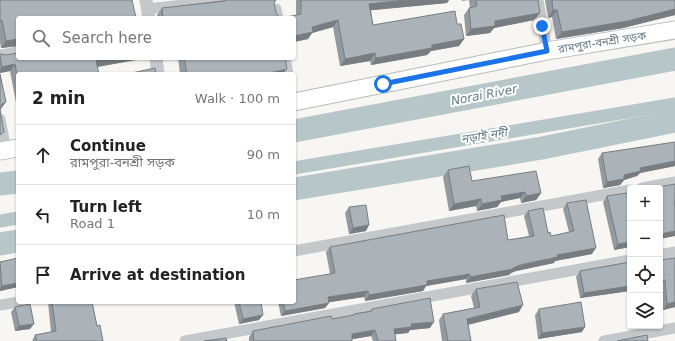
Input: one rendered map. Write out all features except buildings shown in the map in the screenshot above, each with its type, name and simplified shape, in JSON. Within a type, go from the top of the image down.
[{"type":"main road","name":"রামপুরা-বনশ্রী সড়ক","points":[[296,102],[547,51],[675,30]]},
{"type":"street","points":[[538,0],[547,51]]},
{"type":"street","points":[[147,9],[219,1]]},
{"type":"street","points":[[0,55],[16,52]]},
{"type":"street","points":[[156,60],[158,72]]},
{"type":"street","points":[[285,60],[288,72]]},
{"type":"street","points":[[0,119],[8,149]]},
{"type":"street","points":[[658,185],[675,182]]},
{"type":"street","points":[[296,251],[627,191]]},
{"type":"street","points":[[663,254],[675,252]]},
{"type":"street","points":[[185,341],[627,261]]},
{"type":"street","points":[[0,305],[16,302]]},
{"type":"street","points":[[604,341],[675,328]]},
{"type":"waterway","name":"Norai River","points":[[296,131],[675,59]]},
{"type":"waterway","name":"নড়াই নদী","points":[[296,168],[675,104]]},
{"type":"waterway","name":"Norai River","points":[[296,189],[542,148],[675,121]]},
{"type":"waterway","name":"Norai River","points":[[0,184],[16,182]]},
{"type":"waterway","name":"নড়াই নদী","points":[[0,221],[16,218]]},
{"type":"waterway","name":"Norai River","points":[[0,244],[16,241]]},
{"type":"route","points":[[383,84],[547,51],[542,26]]}]
